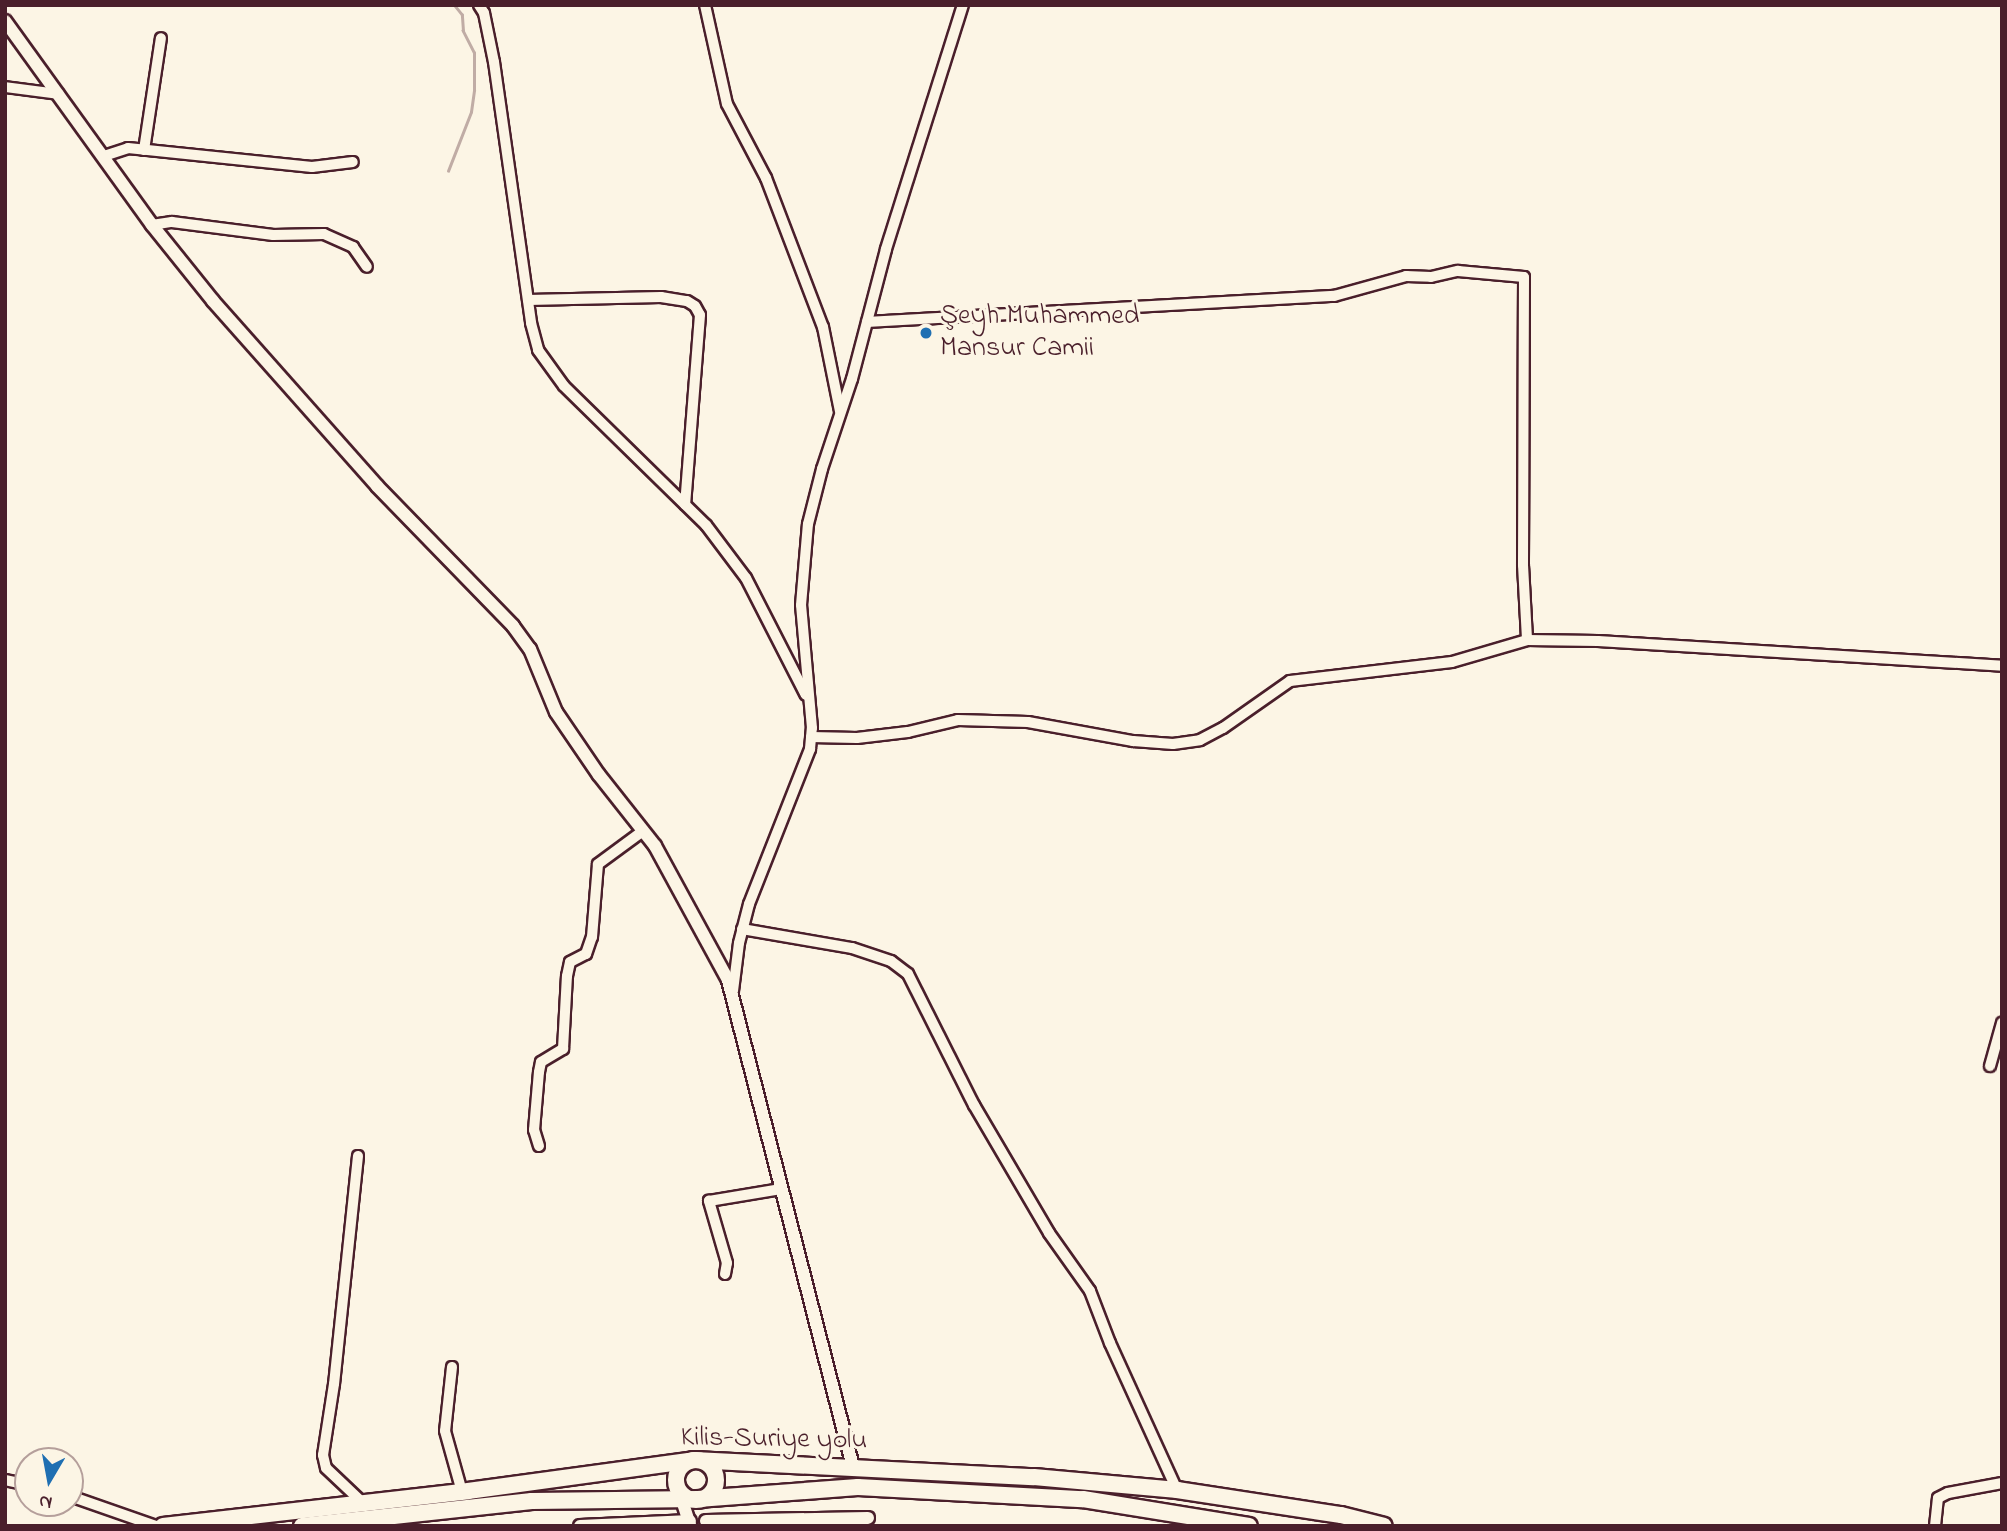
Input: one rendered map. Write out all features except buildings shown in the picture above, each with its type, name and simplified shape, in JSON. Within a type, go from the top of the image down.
[{"type":"highway","name":"Kilis-Suriye yolu","points":[[163,1526],[462,1492],[694,1460],[1034,1477],[1177,1490],[1341,1515],[1384,1526]]},
{"type":"highway","points":[[694,1460],[705,1462],[714,1471],[696,1495],[679,1469],[694,1460]]},
{"type":"highway","points":[[302,1526],[532,1500],[858,1487],[1083,1499],[1249,1526]]},
{"type":"street","points":[[479,5],[484,13],[494,62],[528,300],[538,350],[564,386],[706,525],[746,578],[811,705]]},
{"type":"street","points":[[705,5],[727,104],[766,178],[823,327],[841,412]]},
{"type":"street","points":[[733,999],[742,929],[749,904],[810,749],[811,705],[803,637],[804,558],[808,524],[886,249],[963,5]]},
{"type":"street","points":[[5,21],[152,225],[213,300],[377,486],[513,626],[530,649],[556,712],[599,775],[655,846],[709,940],[728,980],[853,1467]]},
{"type":"street","points":[[144,150],[161,38]]},
{"type":"street","points":[[5,88],[59,94]]},
{"type":"street","points":[[104,156],[128,148],[312,167],[352,162]]},
{"type":"street","points":[[152,225],[173,222],[273,235],[324,234],[353,247],[367,267]]},
{"type":"street","points":[[867,322],[1334,296],[1406,276],[1431,277],[1458,271],[1524,277],[1523,565],[1527,640]]},
{"type":"street","points":[[528,300],[661,298],[687,301],[695,306],[699,314],[685,504]]},
{"type":"street","points":[[811,737],[857,738],[908,732],[958,720],[1028,722],[1133,741],[1173,744],[1200,740],[1223,728],[1290,681],[1452,663],[1527,640],[1611,642],[2002,666]]},
{"type":"street","points":[[539,1146],[534,1130],[541,1062],[562,1048],[567,976],[570,962],[586,954],[592,937],[598,864],[643,831]]},
{"type":"street","points":[[742,929],[852,948],[891,961],[908,974],[974,1105],[1048,1233],[1090,1291],[1110,1343],[1177,1490]]},
{"type":"street","points":[[1990,1066],[2002,1023]]},
{"type":"street","points":[[358,1156],[334,1384],[323,1455],[326,1468],[362,1502]]},
{"type":"street","points":[[725,1274],[727,1263],[709,1201],[781,1189]]},
{"type":"street","points":[[452,1367],[445,1431],[462,1492]]},
{"type":"street","points":[[1935,1526],[1938,1499],[1948,1493],[2002,1483]]},
{"type":"street","points":[[696,1495],[706,1524],[868,1522]]},
{"type":"street","points":[[580,1526],[690,1524],[696,1495]]},
{"type":"street","points":[[84,1501],[156,1526]]},
{"type":"waterway","points":[[448,171],[471,112],[474,90],[474,53],[463,31],[462,15],[454,5]]},
{"type":"place","name":"Şeyh Muhammed Mansur Camii","points":[[926,333]]}]
